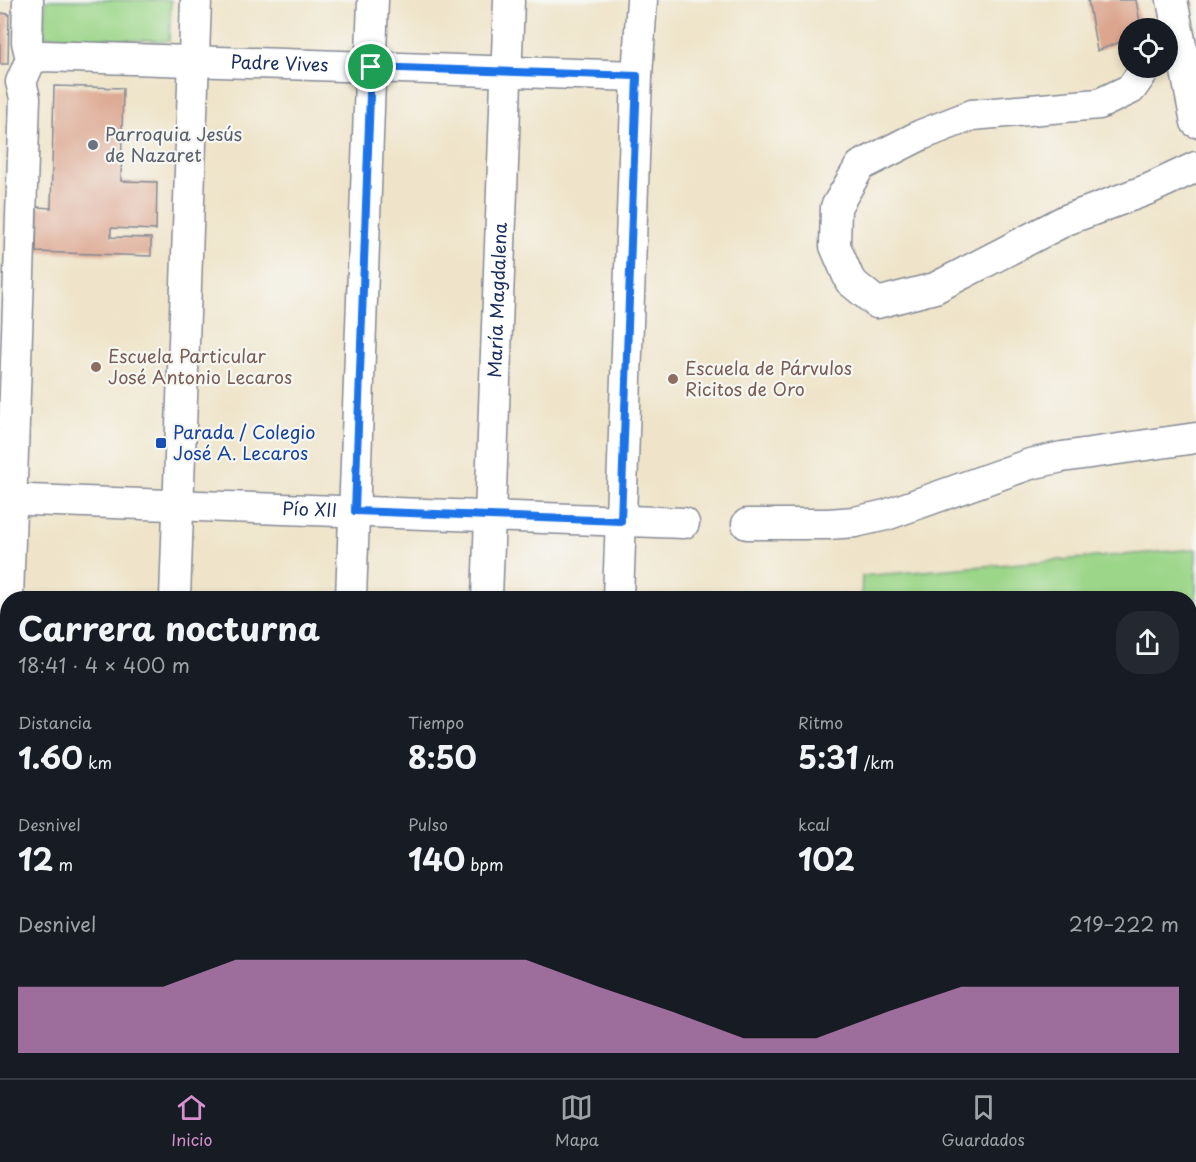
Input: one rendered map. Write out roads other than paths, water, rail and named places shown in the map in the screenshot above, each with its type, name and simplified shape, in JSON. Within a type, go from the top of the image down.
[{"type":"street","points":[[8,591],[6,499],[25,98],[17,76],[27,42],[28,0]]},
{"type":"street","points":[[175,591],[196,0]]},
{"type":"street","points":[[351,591],[373,0]]},
{"type":"street","name":"María Magdalena","points":[[487,591],[508,0]]},
{"type":"street","points":[[618,591],[637,76],[642,0]]},
{"type":"street","points":[[1172,0],[1196,122]]},
{"type":"street","name":"Padre Vives","points":[[17,76],[37,56],[637,76]]},
{"type":"street","points":[[1139,78],[1131,89],[1099,104],[972,115],[921,135],[860,166],[836,207],[835,246],[850,281],[877,303],[935,288],[1066,220],[1149,189],[1196,167]]},
{"type":"street","points":[[747,524],[855,522],[886,514],[1030,464],[1062,457],[1196,438]]},
{"type":"street","name":"Pío XII","points":[[6,499],[684,523]]},
{"type":"place","name":"Parroquia Jesús de Nazaret","points":[[93,145]]},
{"type":"place","name":"Escuela Particular José Antonio Lecaros","points":[[96,367]]},
{"type":"place","name":"Escuela de Párvulos Ricitos de Oro","points":[[673,379]]},
{"type":"place","name":"Parada / Colegio José A. Lecaros","points":[[161,443]]}]
